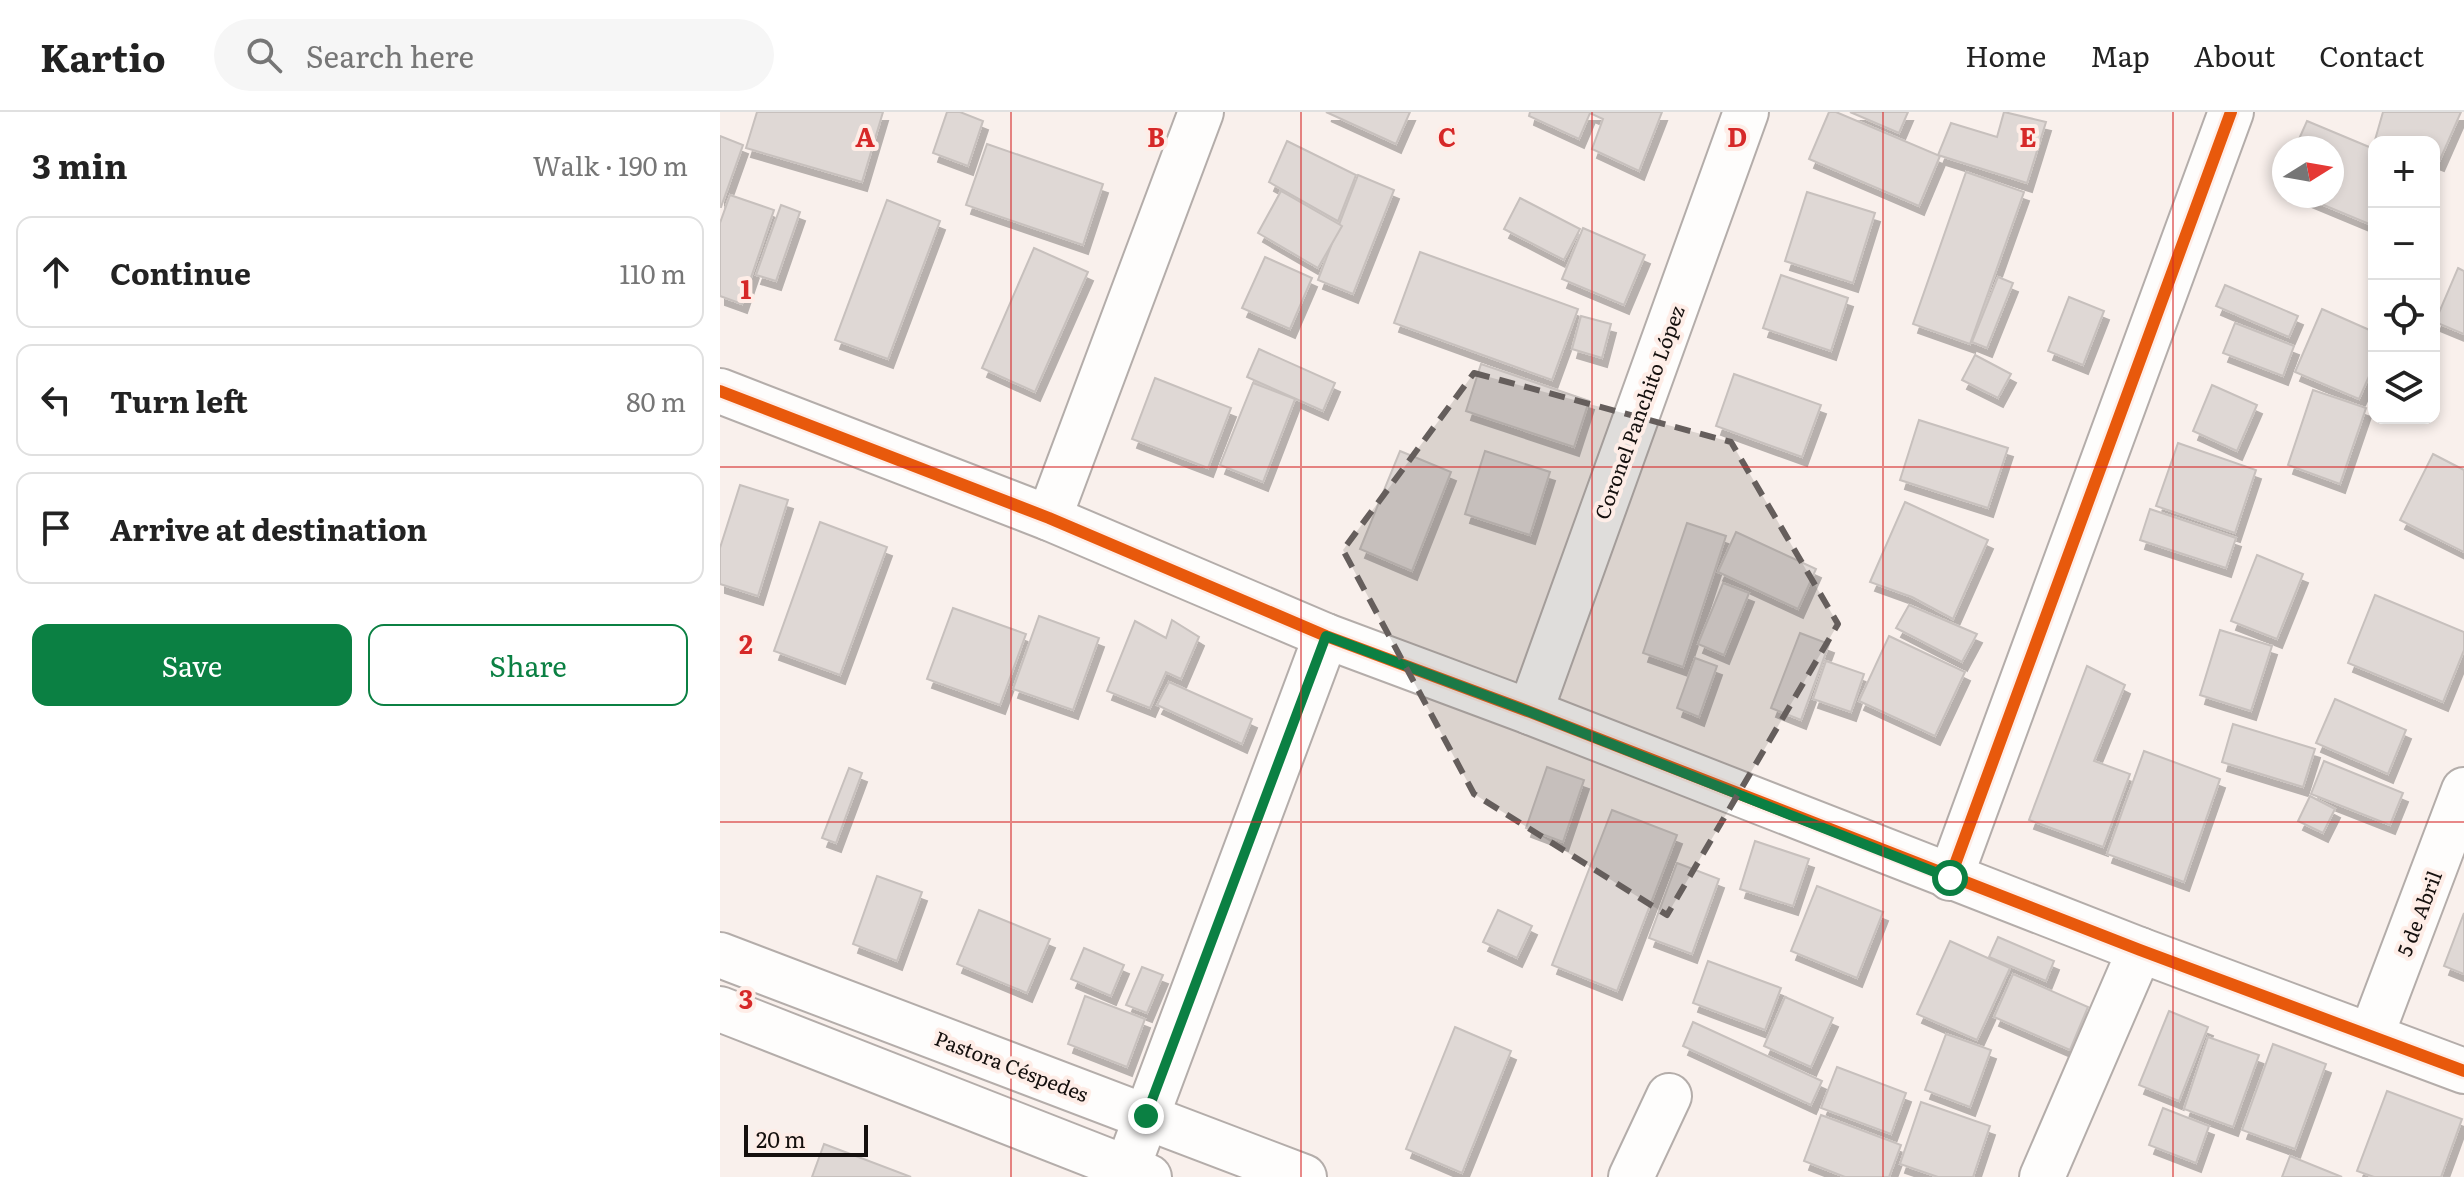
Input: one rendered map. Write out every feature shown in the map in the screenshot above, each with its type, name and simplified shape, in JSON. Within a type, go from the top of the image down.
[{"type":"street","points":[[1049,518],[1201,112]]},
{"type":"street","name":"Coronel Panchito López","points":[[1530,712],[1746,112]]},
{"type":"street","points":[[1950,878],[2231,112]]},
{"type":"street","points":[[720,391],[1049,518],[1326,636],[1530,712],[1950,878],[2464,1071]]},
{"type":"street","points":[[720,1009],[1133,1174],[1146,1116],[1326,636]]},
{"type":"street","name":"5 de Abril","points":[[2371,1036],[2464,790]]},
{"type":"street","points":[[2042,1177],[2140,950]]},
{"type":"street","name":"Pastora Céspedes","points":[[720,955],[1304,1177]]},
{"type":"street","points":[[1631,1177],[1669,1096]]},
{"type":"highlighted area","points":[[1474,373],[1731,442],[1838,624],[1667,915],[1474,794],[1343,550]]},
{"type":"building","points":[[757,112],[883,112],[862,182],[746,148]]},
{"type":"building","points":[[947,112],[960,112],[983,121],[968,166],[933,153]]},
{"type":"building","points":[[1326,112],[1410,112],[1396,144]]},
{"type":"building","points":[[1530,112],[1662,112],[1639,171],[1592,149],[1603,119],[1590,113],[1579,139],[1529,116]]},
{"type":"building","points":[[1829,112],[1836,112],[1940,156],[1919,206],[1809,159]]},
{"type":"building","points":[[1850,112],[1908,112],[1899,133]]},
{"type":"building","points":[[2004,112],[2046,122],[2027,183],[1938,155],[1951,123],[1997,137]]},
{"type":"building","points":[[2383,112],[2461,112],[2440,160],[2440,136],[2376,136]]},
{"type":"building","points":[[2307,121],[2343,136],[2300,136]]},
{"type":"building","points":[[720,136],[743,145],[721,207],[720,207]]},
{"type":"building","points":[[2344,136],[2368,146],[2368,224],[2331,208],[2344,208]]},
{"type":"building","points":[[1287,141],[1356,175],[1338,221],[1269,182]]},
{"type":"building","points":[[987,144],[1103,184],[1083,245],[966,205]]},
{"type":"building","points":[[1966,172],[2024,192],[1970,344],[1913,324]]},
{"type":"building","points":[[1358,175],[1394,190],[1353,294],[1318,280]]},
{"type":"building","points":[[1281,191],[1342,226],[1318,268],[1258,233]]},
{"type":"building","points":[[1807,192],[1875,213],[1853,283],[1785,261]]},
{"type":"building","points":[[730,195],[774,210],[742,304],[720,296],[720,223]]},
{"type":"building","points":[[1520,198],[1580,229],[1564,260],[1504,229]]},
{"type":"building","points":[[887,200],[940,221],[888,359],[835,340]]},
{"type":"building","points":[[781,205],[800,212],[776,281],[756,275]]},
{"type":"building","points":[[1583,228],[1645,255],[1624,305],[1562,279]]},
{"type":"building","points":[[1034,248],[1088,272],[1035,392],[982,368]]},
{"type":"building","points":[[1420,252],[1578,309],[1552,380],[1394,323]]},
{"type":"building","points":[[1265,257],[1312,278],[1290,329],[1242,308]]},
{"type":"building","points":[[2458,268],[2464,271],[2464,334],[2440,324],[2440,310]]},
{"type":"building","points":[[1781,275],[1848,298],[1831,351],[1763,328]]},
{"type":"building","points":[[1998,277],[2013,283],[1987,348],[1972,342]]},
{"type":"building","points":[[2225,285],[2298,316],[2289,337],[2216,306]]},
{"type":"building","points":[[2069,297],[2104,311],[2083,365],[2048,351]]},
{"type":"building","points":[[2322,309],[2368,329],[2368,379],[2359,399],[2295,372]]},
{"type":"building","points":[[1581,316],[1611,324],[1602,358],[1572,349]]},
{"type":"building","points":[[2235,323],[2294,346],[2283,376],[2223,353]]},
{"type":"building","points":[[1259,349],[1335,383],[1323,411],[1247,377]]},
{"type":"building","points":[[1975,355],[2011,374],[1998,398],[1962,380]]},
{"type":"building","points":[[1481,364],[1589,401],[1574,447],[1466,411]]},
{"type":"building","points":[[1734,374],[1821,405],[1802,457],[1716,426]]},
{"type":"building","points":[[1155,378],[1231,408],[1208,468],[1132,439]]},
{"type":"building","points":[[1253,383],[1295,399],[1263,482],[1220,465]]},
{"type":"building","points":[[2212,385],[2257,405],[2237,451],[2193,431]]},
{"type":"building","points":[[2313,390],[2366,408],[2340,484],[2288,465]]},
{"type":"building","points":[[1919,420],[2008,448],[1988,508],[1900,480]]},
{"type":"building","points":[[2178,443],[2256,470],[2235,533],[2156,506]]},
{"type":"building","points":[[1400,451],[1451,472],[1412,571],[1360,549]]},
{"type":"building","points":[[1485,451],[1550,472],[1530,535],[1465,514]]},
{"type":"building","points":[[2433,454],[2464,470],[2464,552],[2400,520]]},
{"type":"building","points":[[740,485],[788,500],[758,596],[720,584],[720,548]]},
{"type":"building","points":[[1905,502],[1988,540],[1953,619],[1912,597],[1870,582]]},
{"type":"building","points":[[2150,509],[2236,538],[2226,568],[2140,540]]},
{"type":"building","points":[[820,522],[887,547],[840,675],[774,651]]},
{"type":"building","points":[[1687,523],[1726,536],[1683,667],[1643,653]]},
{"type":"building","points":[[1736,532],[1816,569],[1798,609],[1718,572]]},
{"type":"building","points":[[2257,555],[2303,574],[2277,639],[2231,621]]},
{"type":"building","points":[[1723,583],[1749,593],[1724,655],[1698,644]]},
{"type":"building","points":[[2375,595],[2464,632],[2464,650],[2443,702],[2348,663]]},
{"type":"building","points":[[1909,605],[1977,634],[1962,662],[1896,628]]},
{"type":"building","points":[[953,608],[1026,634],[1000,705],[927,679]]},
{"type":"building","points":[[1039,616],[1099,638],[1073,710],[1013,689]]},
{"type":"building","points":[[1172,620],[1199,637],[1181,679],[1166,672],[1150,708],[1107,691],[1135,621],[1166,638]]},
{"type":"building","points":[[2220,630],[2272,646],[2251,711],[2200,695]]},
{"type":"building","points":[[1800,633],[1829,644],[1801,720],[1771,708]]},
{"type":"building","points":[[1889,636],[1965,672],[1935,736],[1859,701]]},
{"type":"building","points":[[1695,658],[1717,666],[1699,717],[1677,708]]},
{"type":"building","points":[[1826,661],[1864,674],[1851,712],[1813,699]]},
{"type":"building","points":[[2087,666],[2125,685],[2094,761],[2130,774],[2103,847],[2029,820]]},
{"type":"building","points":[[1169,682],[1252,719],[1242,744],[1157,705]]},
{"type":"building","points":[[2335,699],[2406,730],[2388,774],[2316,743]]},
{"type":"building","points":[[2233,724],[2315,749],[2303,787],[2222,762]]},
{"type":"building","points":[[2144,751],[2220,779],[2184,882],[2107,854]]},
{"type":"building","points":[[2324,761],[2403,793],[2390,825],[2311,794]]},
{"type":"building","points":[[1547,767],[1584,780],[1563,842],[1526,828]]},
{"type":"building","points":[[849,768],[862,773],[836,843],[822,838]]},
{"type":"building","points":[[2310,796],[2335,809],[2323,833],[2298,821]]},
{"type":"building","points":[[1612,810],[1677,835],[1617,991],[1552,965]]},
{"type":"building","points":[[1755,841],[1809,859],[1793,906],[1740,889]]},
{"type":"building","points":[[1677,863],[1719,879],[1692,954],[1649,938]]},
{"type":"building","points":[[877,876],[922,892],[897,961],[853,944]]},
{"type":"building","points":[[1817,886],[1883,912],[1857,978],[1791,951]]},
{"type":"building","points":[[979,910],[1050,939],[1027,993],[957,964]]},
{"type":"building","points":[[1498,910],[1532,926],[1517,958],[1483,942]]},
{"type":"building","points":[[2464,913],[2464,974],[2444,966]]},
{"type":"building","points":[[1998,937],[2054,961],[2046,981],[1989,957]]},
{"type":"building","points":[[1950,941],[2010,968],[1977,1040],[1917,1014]]},
{"type":"building","points":[[1084,948],[1124,965],[1111,996],[1071,979]]},
{"type":"building","points":[[1708,961],[1781,988],[1765,1030],[1693,1003]]},
{"type":"building","points":[[1142,967],[1163,975],[1147,1013],[1126,1005]]},
{"type":"building","points":[[2013,974],[2088,1007],[2070,1050],[1994,1017]]},
{"type":"building","points":[[1085,996],[1145,1019],[1127,1067],[1068,1044]]},
{"type":"building","points":[[1785,997],[1833,1018],[1811,1067],[1764,1046]]},
{"type":"building","points":[[2169,1011],[2208,1027],[2179,1101],[2139,1085]]},
{"type":"building","points":[[1693,1022],[1822,1081],[1811,1105],[1683,1046]]},
{"type":"building","points":[[1455,1027],[1511,1051],[1462,1173],[1406,1149]]},
{"type":"building","points":[[1946,1034],[1991,1050],[1970,1107],[1925,1090]]},
{"type":"building","points":[[2208,1037],[2259,1055],[2233,1127],[2184,1109]]},
{"type":"building","points":[[2273,1044],[2326,1064],[2295,1149],[2242,1130]]},
{"type":"building","points":[[1837,1067],[1906,1093],[1891,1134],[1821,1108]]},
{"type":"building","points":[[2387,1091],[2462,1119],[2441,1177],[2374,1177],[2357,1171]]},
{"type":"building","points":[[1921,1102],[1990,1126],[1973,1177],[1938,1177],[1900,1164]]},
{"type":"building","points":[[2163,1108],[2209,1126],[2196,1163],[2149,1145]]},
{"type":"building","points":[[1821,1115],[1901,1145],[1889,1177],[1845,1177],[1804,1161]]},
{"type":"building","points":[[824,1144],[911,1177],[812,1177]]},
{"type":"building","points":[[2290,1156],[2342,1177],[2282,1177]]},
{"type":"cycle path","points":[[1950,878],[2231,112]]},
{"type":"cycle path","points":[[720,391],[1049,518],[1326,636],[1530,712],[2140,950],[2464,1071]]},
{"type":"route","points":[[1146,1116],[1326,636],[1530,712],[1950,878]]}]
